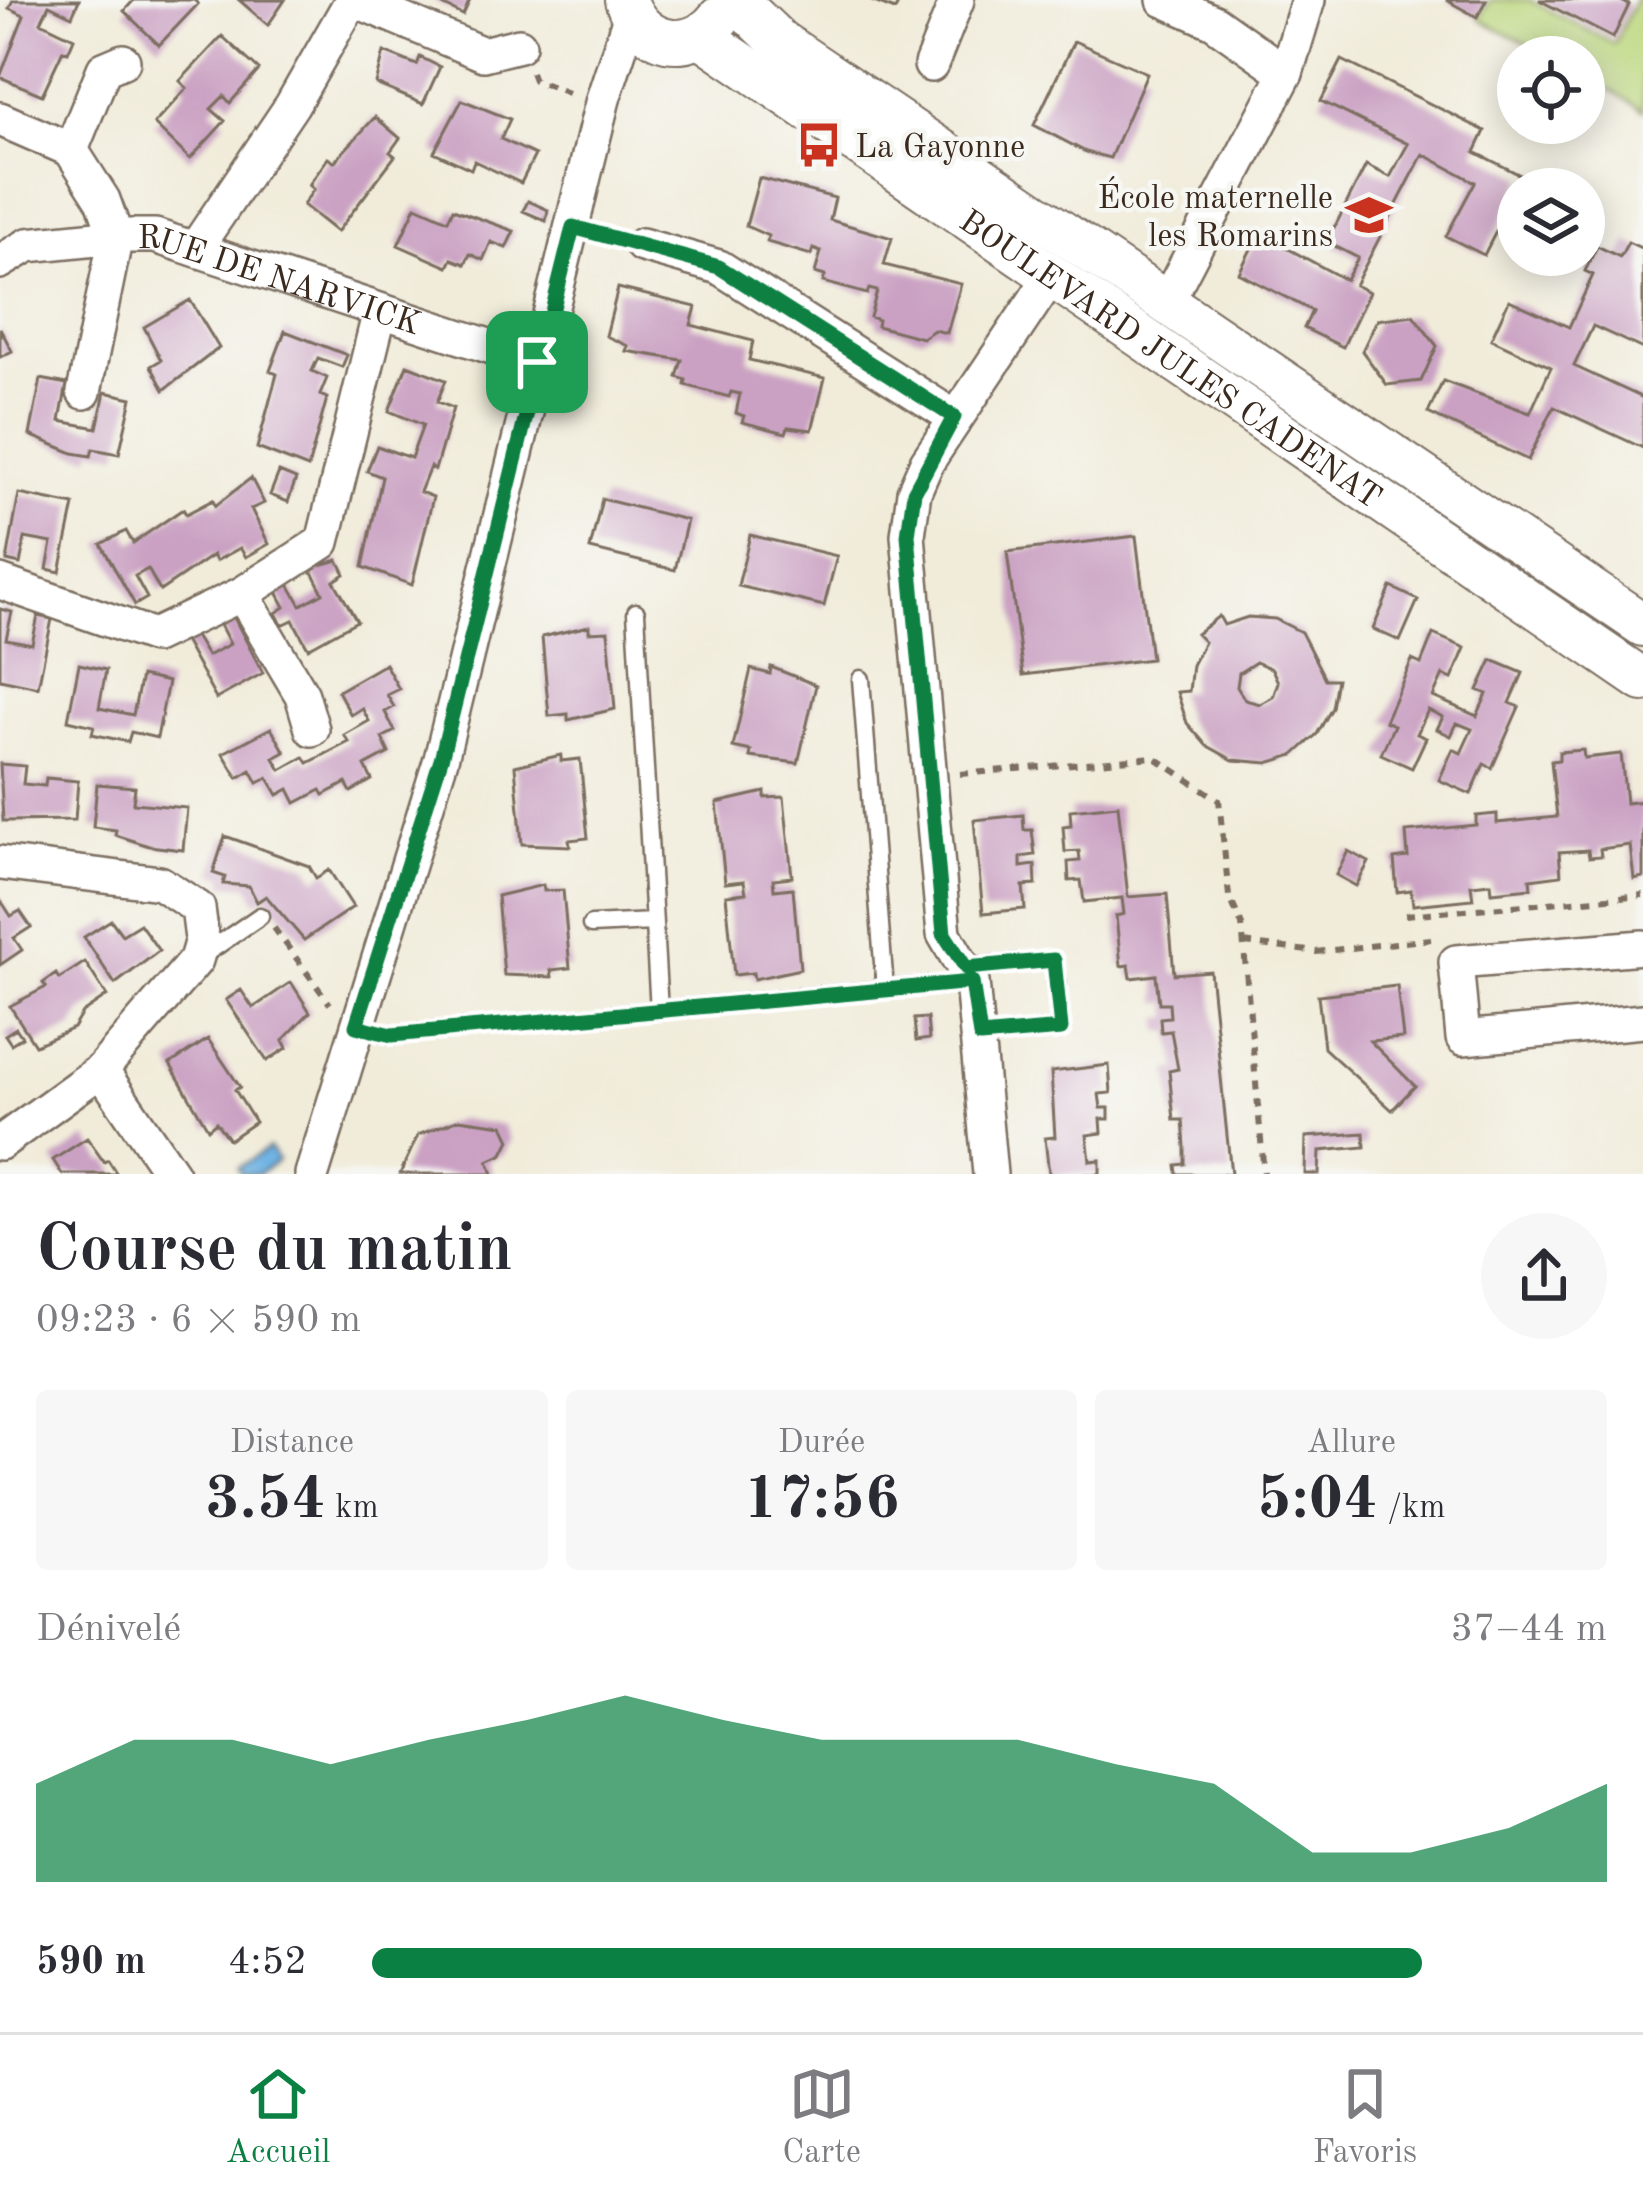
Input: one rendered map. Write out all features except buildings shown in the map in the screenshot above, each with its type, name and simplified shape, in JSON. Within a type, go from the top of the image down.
[{"type":"street","points":[[195,249],[292,105],[353,0],[483,54],[518,45]]},
{"type":"street","points":[[312,1174],[441,759],[603,99],[639,53],[654,22],[720,17],[726,0]]},
{"type":"street","name":"BOULEVARD JULES CADENAT","points":[[736,0],[779,40],[1643,625]]},
{"type":"street","points":[[931,64],[957,0]]},
{"type":"street","points":[[1164,0],[1214,22],[1286,73]]},
{"type":"street","points":[[1166,303],[1286,73],[1308,0]]},
{"type":"street","name":"BOULEVARD JULES CADENAT","points":[[654,22],[1052,275],[1643,680]]},
{"type":"street","points":[[0,119],[70,150],[104,69],[123,61]]},
{"type":"street","name":"RUE DE NARVICK","points":[[70,150],[103,200],[116,236],[155,236],[537,362]]},
{"type":"street","points":[[0,262],[28,245],[116,236],[84,392]]},
{"type":"street","points":[[642,244],[719,267],[954,417]]},
{"type":"street","points":[[990,1174],[980,1036],[969,975],[944,934],[908,535],[914,492],[954,417],[1052,275]]},
{"type":"street","points":[[0,583],[154,636],[242,594],[323,542],[380,310]]},
{"type":"street","points":[[242,594],[302,695],[312,729]]},
{"type":"street","points":[[0,862],[160,883],[198,908],[202,938],[196,960],[101,1070],[0,1143]]},
{"type":"street","points":[[1643,947],[1456,962],[1463,1038],[1643,1021]]},
{"type":"street","points":[[101,1070],[172,1174]]},
{"type":"lane","points":[[636,612],[659,1011]]},
{"type":"lane","points":[[861,679],[885,988]]},
{"type":"lane","points":[[196,960],[260,916]]},
{"type":"lane","points":[[591,925],[652,922]]},
{"type":"lane","points":[[354,1031],[392,1035],[659,1011],[885,988],[1054,960],[1061,1029],[980,1036]]},
{"type":"path","points":[[518,45],[534,80],[572,95],[603,99]]},
{"type":"path","points":[[931,776],[1154,757],[1219,800],[1229,896],[1244,944],[1264,1174]]},
{"type":"path","points":[[1405,915],[1643,895]]},
{"type":"path","points":[[260,916],[281,933],[354,1031]]},
{"type":"path","points":[[1244,944],[1316,952],[1431,940]]},
{"type":"green space","points":[[1490,0],[1529,0],[1599,36],[1512,36],[1479,19]]},
{"type":"green space","points":[[1635,0],[1643,0],[1643,110],[1605,86],[1605,39],[1614,44]]},
{"type":"water","points":[[269,1148],[278,1161],[258,1174],[241,1174],[238,1168]]},
{"type":"place","name":"La Gayonne","points":[[819,145]]},
{"type":"place","name":"École maternelle les Romarins","points":[[1369,215]]},
{"type":"route","points":[[573,227],[719,267],[954,417],[914,492],[908,535],[944,934],[966,968],[1054,960],[1061,1029],[980,1036],[972,982],[392,1035],[356,1026],[441,759],[537,362],[573,227]]}]
